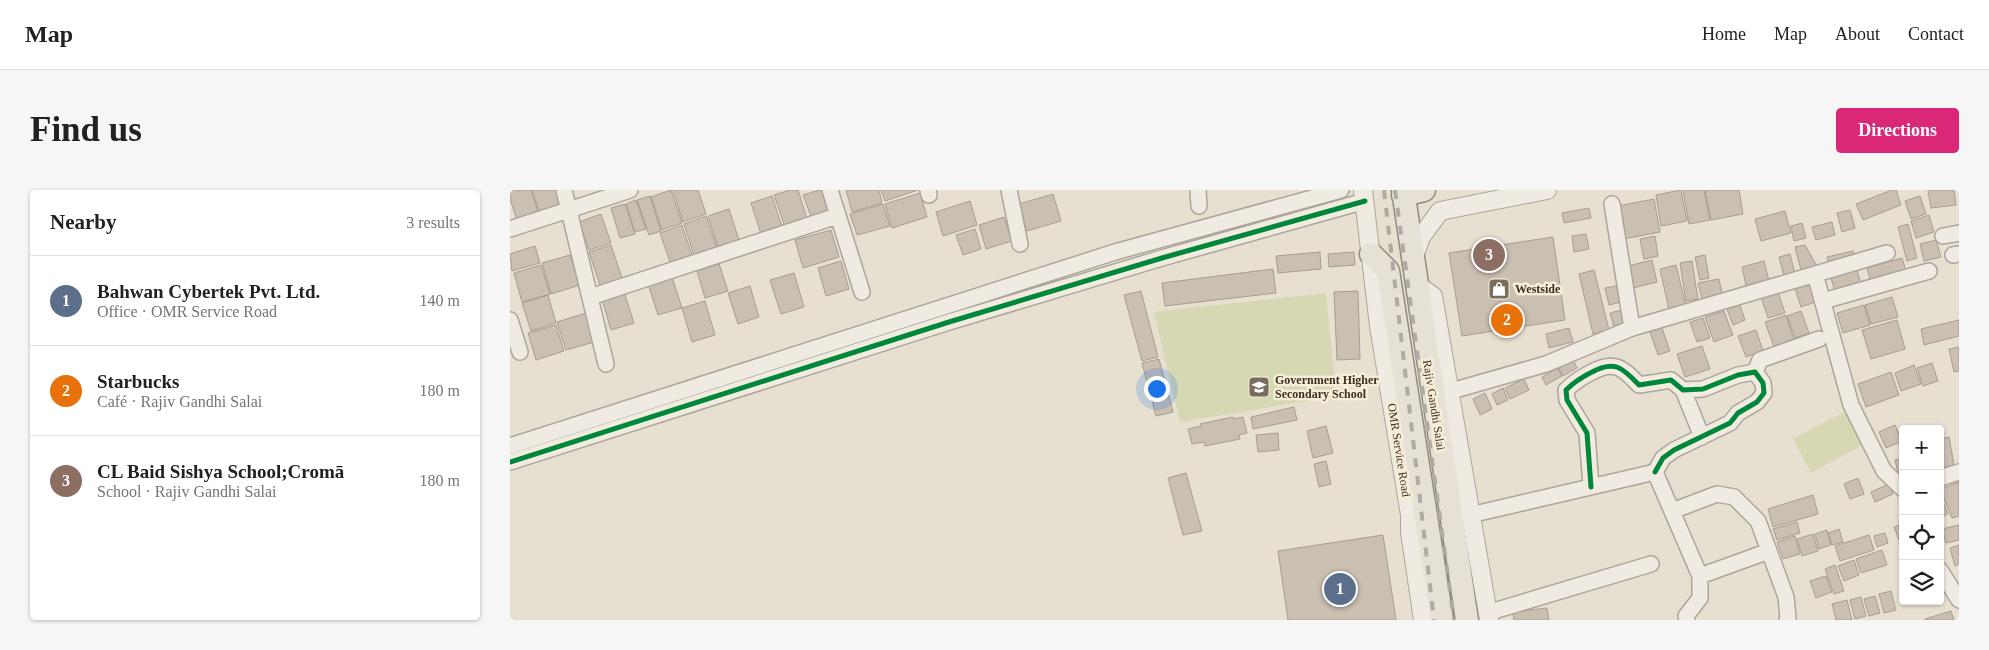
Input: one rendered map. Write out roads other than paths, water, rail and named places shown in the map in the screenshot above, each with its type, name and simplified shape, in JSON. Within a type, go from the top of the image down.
[{"type":"main road","name":"Rajiv Gandhi Salai","points":[[1410,192],[1412,260],[1481,618]]},
{"type":"main road","name":"Rajiv Gandhi Salai","points":[[1371,254],[1388,271],[1442,620]]},
{"type":"street","points":[[564,190],[606,364]]},
{"type":"street","points":[[510,229],[630,190]]},
{"type":"street","points":[[830,190],[862,292]]},
{"type":"street","points":[[1009,190],[1020,244]]},
{"type":"street","points":[[1198,190],[1199,206]]},
{"type":"street","points":[[510,446],[1115,252],[1341,190]]},
{"type":"street","points":[[1412,260],[1421,237],[1440,211],[1547,190]]},
{"type":"street","points":[[510,462],[958,319],[1364,196]]},
{"type":"street","name":"OMR Service Road","points":[[1364,196],[1380,326],[1410,515],[1410,532],[1423,620]]},
{"type":"street","points":[[1612,204],[1632,328]]},
{"type":"street","points":[[590,297],[837,216]]},
{"type":"street","points":[[1943,236],[1959,233]]},
{"type":"street","points":[[1448,392],[1546,364],[1632,328],[1887,252]]},
{"type":"street","points":[[1823,301],[1929,271]]},
{"type":"street","points":[[1815,274],[1851,405],[1884,471],[1899,485]]},
{"type":"street","points":[[1416,284],[1433,296],[1470,515],[1481,618],[1651,564]]},
{"type":"street","points":[[510,320],[520,352]]},
{"type":"street","points":[[1755,372],[1760,360],[1819,339]]},
{"type":"street","points":[[1591,487],[1587,433],[1566,400],[1566,390],[1577,380],[1604,365],[1616,366],[1630,376],[1638,385],[1671,380],[1683,390],[1702,437]]},
{"type":"street","points":[[1470,515],[1655,472],[1663,458],[1674,450],[1730,423],[1738,413],[1757,402],[1764,393],[1763,383],[1755,372]]},
{"type":"street","points":[[1683,390],[1703,389],[1738,375],[1755,372]]},
{"type":"street","points":[[1655,472],[1700,576],[1700,598],[1686,616],[1687,620]]},
{"type":"street","points":[[1944,477],[1959,472]]},
{"type":"street","points":[[1672,510],[1717,494],[1734,497],[1758,521],[1786,597],[1787,620]]},
{"type":"street","points":[[1700,576],[1769,551]]},
{"type":"street","points":[[1944,576],[1959,600]]},
{"type":"railway","points":[[1384,190],[1434,620]]},
{"type":"railway","points":[[1395,190],[1454,620]]},
{"type":"place","name":"CL Baid Sishya School;Cromā","points":[[1489,255]]},
{"type":"place","name":"Westside","points":[[1499,289]]},
{"type":"place","name":"Starbucks","points":[[1507,320]]},
{"type":"place","name":"Government Higher Secondary School","points":[[1259,387]]},
{"type":"place","name":"Bahwan Cybertek Pvt. Ltd.","points":[[1340,589]]}]
